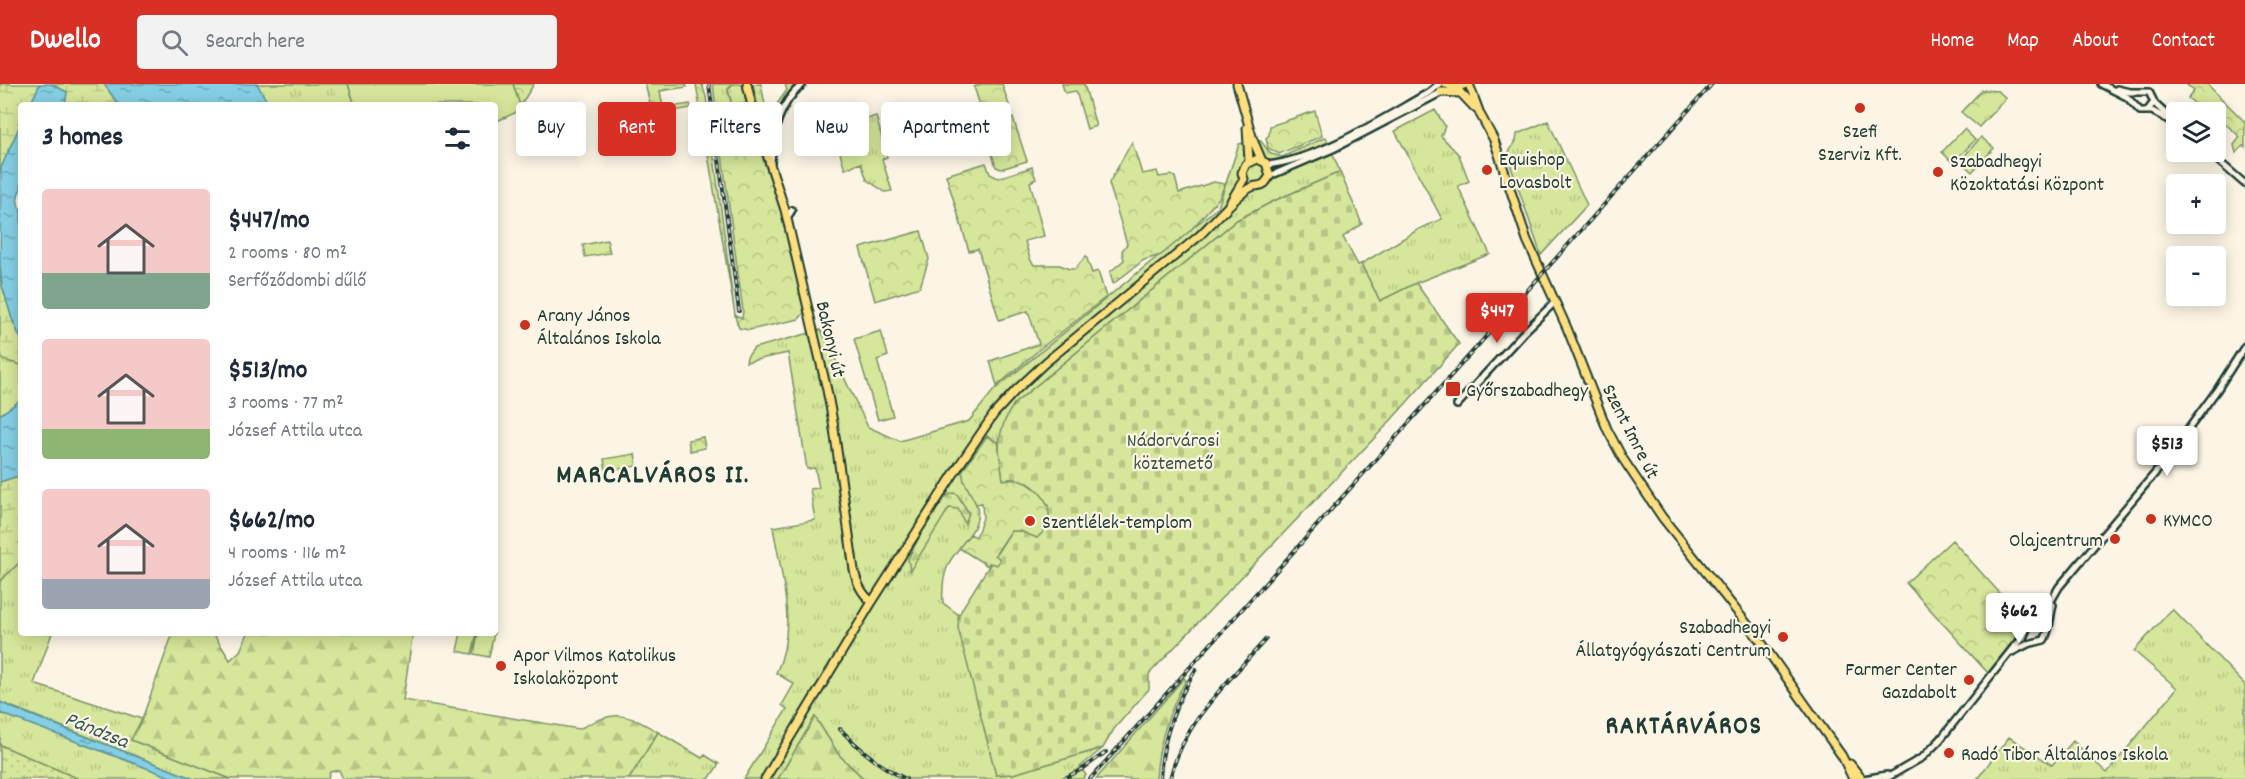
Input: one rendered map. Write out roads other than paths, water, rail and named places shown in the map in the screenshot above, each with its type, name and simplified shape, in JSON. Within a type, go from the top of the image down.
[{"type":"main road","name":"Bakonyi út","points":[[747,84],[754,116],[771,162],[786,214],[831,413],[854,570],[858,585],[872,602]]},
{"type":"main road","points":[[765,779],[872,602],[994,414],[1016,390],[1199,236],[1252,186],[1263,185],[1270,176],[1246,117],[1237,84]]},
{"type":"main road","name":"Szent Imre út","points":[[1451,87],[1469,87],[1494,140],[1527,240],[1599,411],[1627,466],[1662,517],[1759,639],[1860,779]]},
{"type":"main road","points":[[1441,92],[1457,92],[1469,87]]},
{"type":"main road","points":[[1225,211],[1244,179],[1243,168],[1249,161],[1246,117]]},
{"type":"main road","points":[[1249,161],[1264,163]]},
{"type":"main road","points":[[1244,179],[1252,186]]},
{"type":"street","points":[[771,162],[776,123],[788,101],[803,84]]},
{"type":"street","points":[[1264,163],[1292,161],[1308,155],[1391,114],[1428,93],[1439,84]]},
{"type":"street","points":[[2103,85],[2130,92],[2146,91],[2152,94],[2154,103],[2166,115]]},
{"type":"street","points":[[2103,85],[2123,94],[2140,111],[2156,112],[2166,118]]},
{"type":"street","points":[[1270,176],[1333,149],[1451,87]]},
{"type":"street","points":[[2133,102],[2134,97],[2140,91]]},
{"type":"street","points":[[2148,110],[2154,103]]},
{"type":"street","points":[[2220,162],[2245,184]]},
{"type":"street","points":[[1457,405],[1523,333],[1555,302]]},
{"type":"street","points":[[1885,779],[1923,757],[1940,740],[2023,638],[2026,629],[2046,612],[2058,590],[2162,465],[2217,390],[2245,346]]},
{"type":"street","points":[[2006,657],[2021,647],[2044,640],[2048,634],[2058,590]]},
{"type":"street","points":[[2034,621],[2043,622],[2048,628]]},
{"type":"street","points":[[2026,629],[2029,639],[2036,642]]},
{"type":"street","points":[[1860,779],[1876,778],[1897,772]]},
{"type":"water","points":[[40,84],[51,84],[67,92],[65,102],[31,102]]},
{"type":"water","points":[[104,84],[257,84],[267,102],[117,102]]},
{"type":"water","points":[[18,130],[18,332],[2,285],[0,265],[1,168]]},
{"type":"water","points":[[18,402],[18,476],[0,482],[0,415]]},
{"type":"water","points":[[0,702],[194,779],[176,779],[0,713]]},
{"type":"railway","points":[[709,84],[739,311]]},
{"type":"railway","points":[[1090,779],[1712,84]]},
{"type":"railway","points":[[1170,779],[1176,758],[1196,721],[1222,687],[1266,639]]},
{"type":"railway","points":[[1160,779],[1161,764],[1171,722],[1196,669]]},
{"type":"railway","points":[[840,729],[870,757],[906,779]]},
{"type":"railway","points":[[1063,779],[1084,768],[1106,752]]},
{"type":"place","name":"Szefi Szerviz Kft.","points":[[1860,108]]},
{"type":"place","name":"Equishop Lovasbolt","points":[[1487,170]]},
{"type":"place","name":"Szabadhegyi Közoktatási Központ","points":[[1938,172]]},
{"type":"place","name":"Arany János Általános Iskola","points":[[525,325]]},
{"type":"place","name":"Győrszabadhegy","points":[[1453,389]]},
{"type":"place","name":"KYMCO","points":[[2151,519]]},
{"type":"place","name":"Szentlélek-templom","points":[[1030,521]]},
{"type":"place","name":"Olajcentrum","points":[[2115,539]]},
{"type":"place","name":"Szabadhegyi Állatgyógyászati Centrum","points":[[1783,637]]},
{"type":"place","name":"Apor Vilmos Katolikus Iskolaközpont","points":[[501,666]]},
{"type":"place","name":"Farmer Center Gazdabolt","points":[[1969,680]]},
{"type":"place","name":"Radó Tibor Általános Iskola","points":[[1949,753]]},
{"type":"district","name":"MARCALVÁROS II.","points":[[653,473]]},
{"type":"district","name":"RAKTÁRVÁROS","points":[[1684,724]]},
{"type":"park label","name":"Nádorvárosi köztemető","points":[[1173,450]]},
{"type":"water label","name":"Pándzsa","points":[[97,729]]}]
